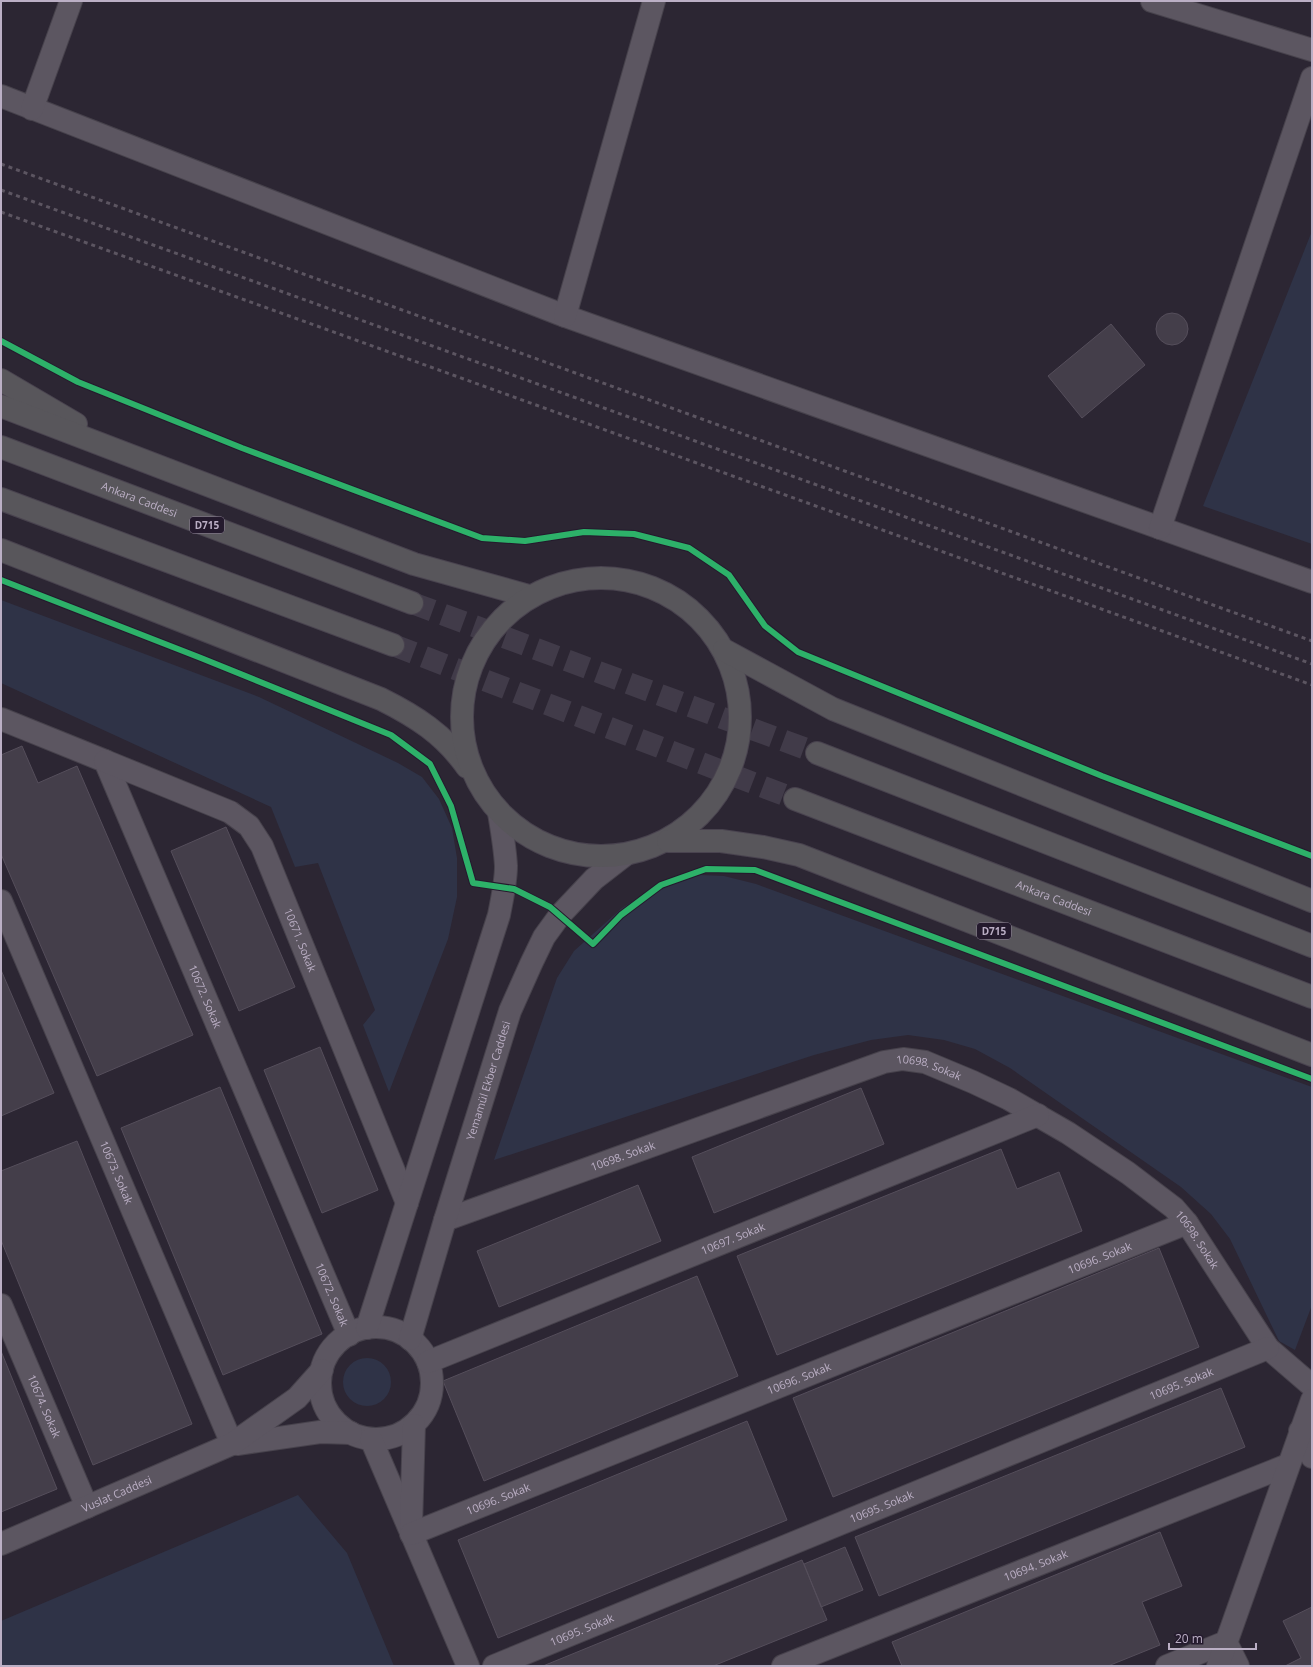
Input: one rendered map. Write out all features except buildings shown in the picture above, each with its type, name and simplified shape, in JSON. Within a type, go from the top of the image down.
[{"type":"highway","points":[[1,380],[17,388],[118,450]]},
{"type":"highway","points":[[1,406],[414,564],[529,596]]},
{"type":"highway","name":"Ankara Caddesi","points":[[1,447],[412,603]]},
{"type":"highway","points":[[1,499],[393,645]]},
{"type":"highway","points":[[1,550],[380,699],[408,712],[435,732],[455,750],[498,813],[530,838],[566,853],[605,857],[637,853],[668,841],[703,814],[728,778],[740,736],[739,692],[724,650],[697,614],[659,589],[616,577],[571,579],[529,596],[497,622],[474,657],[462,697],[463,738],[475,778]]},
{"type":"highway","points":[[724,650],[833,709],[1312,901]]},
{"type":"highway","points":[[817,753],[1312,946]]},
{"type":"highway","name":"Ankara Caddesi","points":[[795,799],[1312,997]]},
{"type":"highway","name":"D715","points":[[668,841],[721,841],[763,847],[798,855],[1312,1055]]},
{"type":"street","points":[[32,109],[71,1]]},
{"type":"street","points":[[565,316],[654,1]]},
{"type":"street","points":[[1152,1],[1312,50]]},
{"type":"street","points":[[1160,528],[1312,78]]},
{"type":"street","points":[[1,96],[565,316],[1312,582]]},
{"type":"street","points":[[1,719],[105,761]]},
{"type":"street","name":"10671. Sokak","points":[[105,761],[230,812],[249,826],[262,846],[407,1203]]},
{"type":"street","name":"10672. Sokak","points":[[105,761],[358,1332]]},
{"type":"street","points":[[358,1332],[407,1203],[499,915],[506,866],[504,840],[498,813]]},
{"type":"street","name":"Yemamül Ekber Caddesi","points":[[410,1339],[445,1220],[510,1011],[544,937],[560,915],[594,879],[625,855]]},
{"type":"street","name":"10673. Sokak","points":[[1,901],[232,1444]]},
{"type":"street","name":"10698. Sokak","points":[[445,1220],[884,1062],[903,1059],[925,1062],[973,1082],[1038,1115],[1156,1193],[1174,1208],[1187,1223],[1268,1348],[1312,1386]]},
{"type":"street","name":"10697. Sokak","points":[[428,1362],[1038,1115]]},
{"type":"street","name":"10696. Sokak","points":[[411,1534],[1187,1223]]},
{"type":"street","name":"10674. Sokak","points":[[1,1305],[87,1507]]},
{"type":"street","points":[[382,1328],[397,1332],[410,1339],[420,1349],[428,1362],[432,1388],[429,1402],[423,1414],[414,1425],[402,1434],[386,1439],[361,1436],[336,1422],[325,1407],[321,1389],[322,1370],[328,1356],[336,1344],[358,1332],[382,1328]]},
{"type":"street","name":"10695. Sokak","points":[[494,1666],[1268,1348]]},
{"type":"street","name":"Vuslat Caddesi","points":[[1,1544],[232,1444],[297,1398],[322,1370]]},
{"type":"street","points":[[1218,1666],[1312,1400]]},
{"type":"street","points":[[411,1534],[414,1425]]},
{"type":"street","points":[[1300,1431],[1312,1457]]},
{"type":"street","name":"Vuslat Caddesi","points":[[232,1444],[320,1432],[361,1436]]},
{"type":"street","points":[[361,1436],[411,1534],[468,1666]]},
{"type":"street","name":"10694. Sokak","points":[[784,1666],[1288,1465]]},
{"type":"street","points":[[1167,1666],[1226,1642]]},
{"type":"street","points":[[1226,1642],[1238,1666]]},
{"type":"shaded area","points":[[1312,231],[1312,544],[1203,506]]},
{"type":"shaded area","points":[[1,600],[259,697],[398,763],[422,777],[439,799],[452,828],[457,858],[457,897],[448,939],[389,1092],[363,1025],[375,1010],[318,863],[295,867],[271,807],[1,683]]},
{"type":"shaded area","points":[[700,875],[724,876],[756,884],[1312,1087],[1312,1305],[1295,1350],[1279,1341],[1230,1239],[1211,1214],[1181,1187],[1010,1068],[975,1049],[944,1040],[908,1035],[871,1040],[814,1055],[494,1160],[557,978],[574,951],[622,908],[648,892],[672,881]]},
{"type":"shaded area","points":[[367,1358],[376,1360],[384,1365],[389,1373],[391,1382],[389,1391],[384,1399],[376,1404],[367,1406],[358,1404],[350,1399],[345,1391],[343,1382],[345,1373],[350,1365],[358,1360]]},
{"type":"shaded area","points":[[298,1495],[347,1553],[394,1666],[1,1666],[1,1621]]},
{"type":"tunnel","points":[[412,603],[817,753]]},
{"type":"tunnel","points":[[393,645],[795,799]]},
{"type":"railway","points":[[1,164],[1312,641]]},
{"type":"railway","points":[[1,190],[1312,664]]},
{"type":"railway","points":[[1,212],[1312,685]]},
{"type":"cycle path","points":[[1,341],[78,382],[242,448],[482,538],[525,541],[584,532],[634,534],[689,548],[729,575],[765,626],[798,652],[1102,776],[1312,856]]},
{"type":"cycle path","points":[[1,580],[201,658],[391,735],[430,764],[451,806],[473,883],[514,889],[550,907],[593,944],[621,915],[661,885],[706,869],[755,870],[1312,1079]]}]
